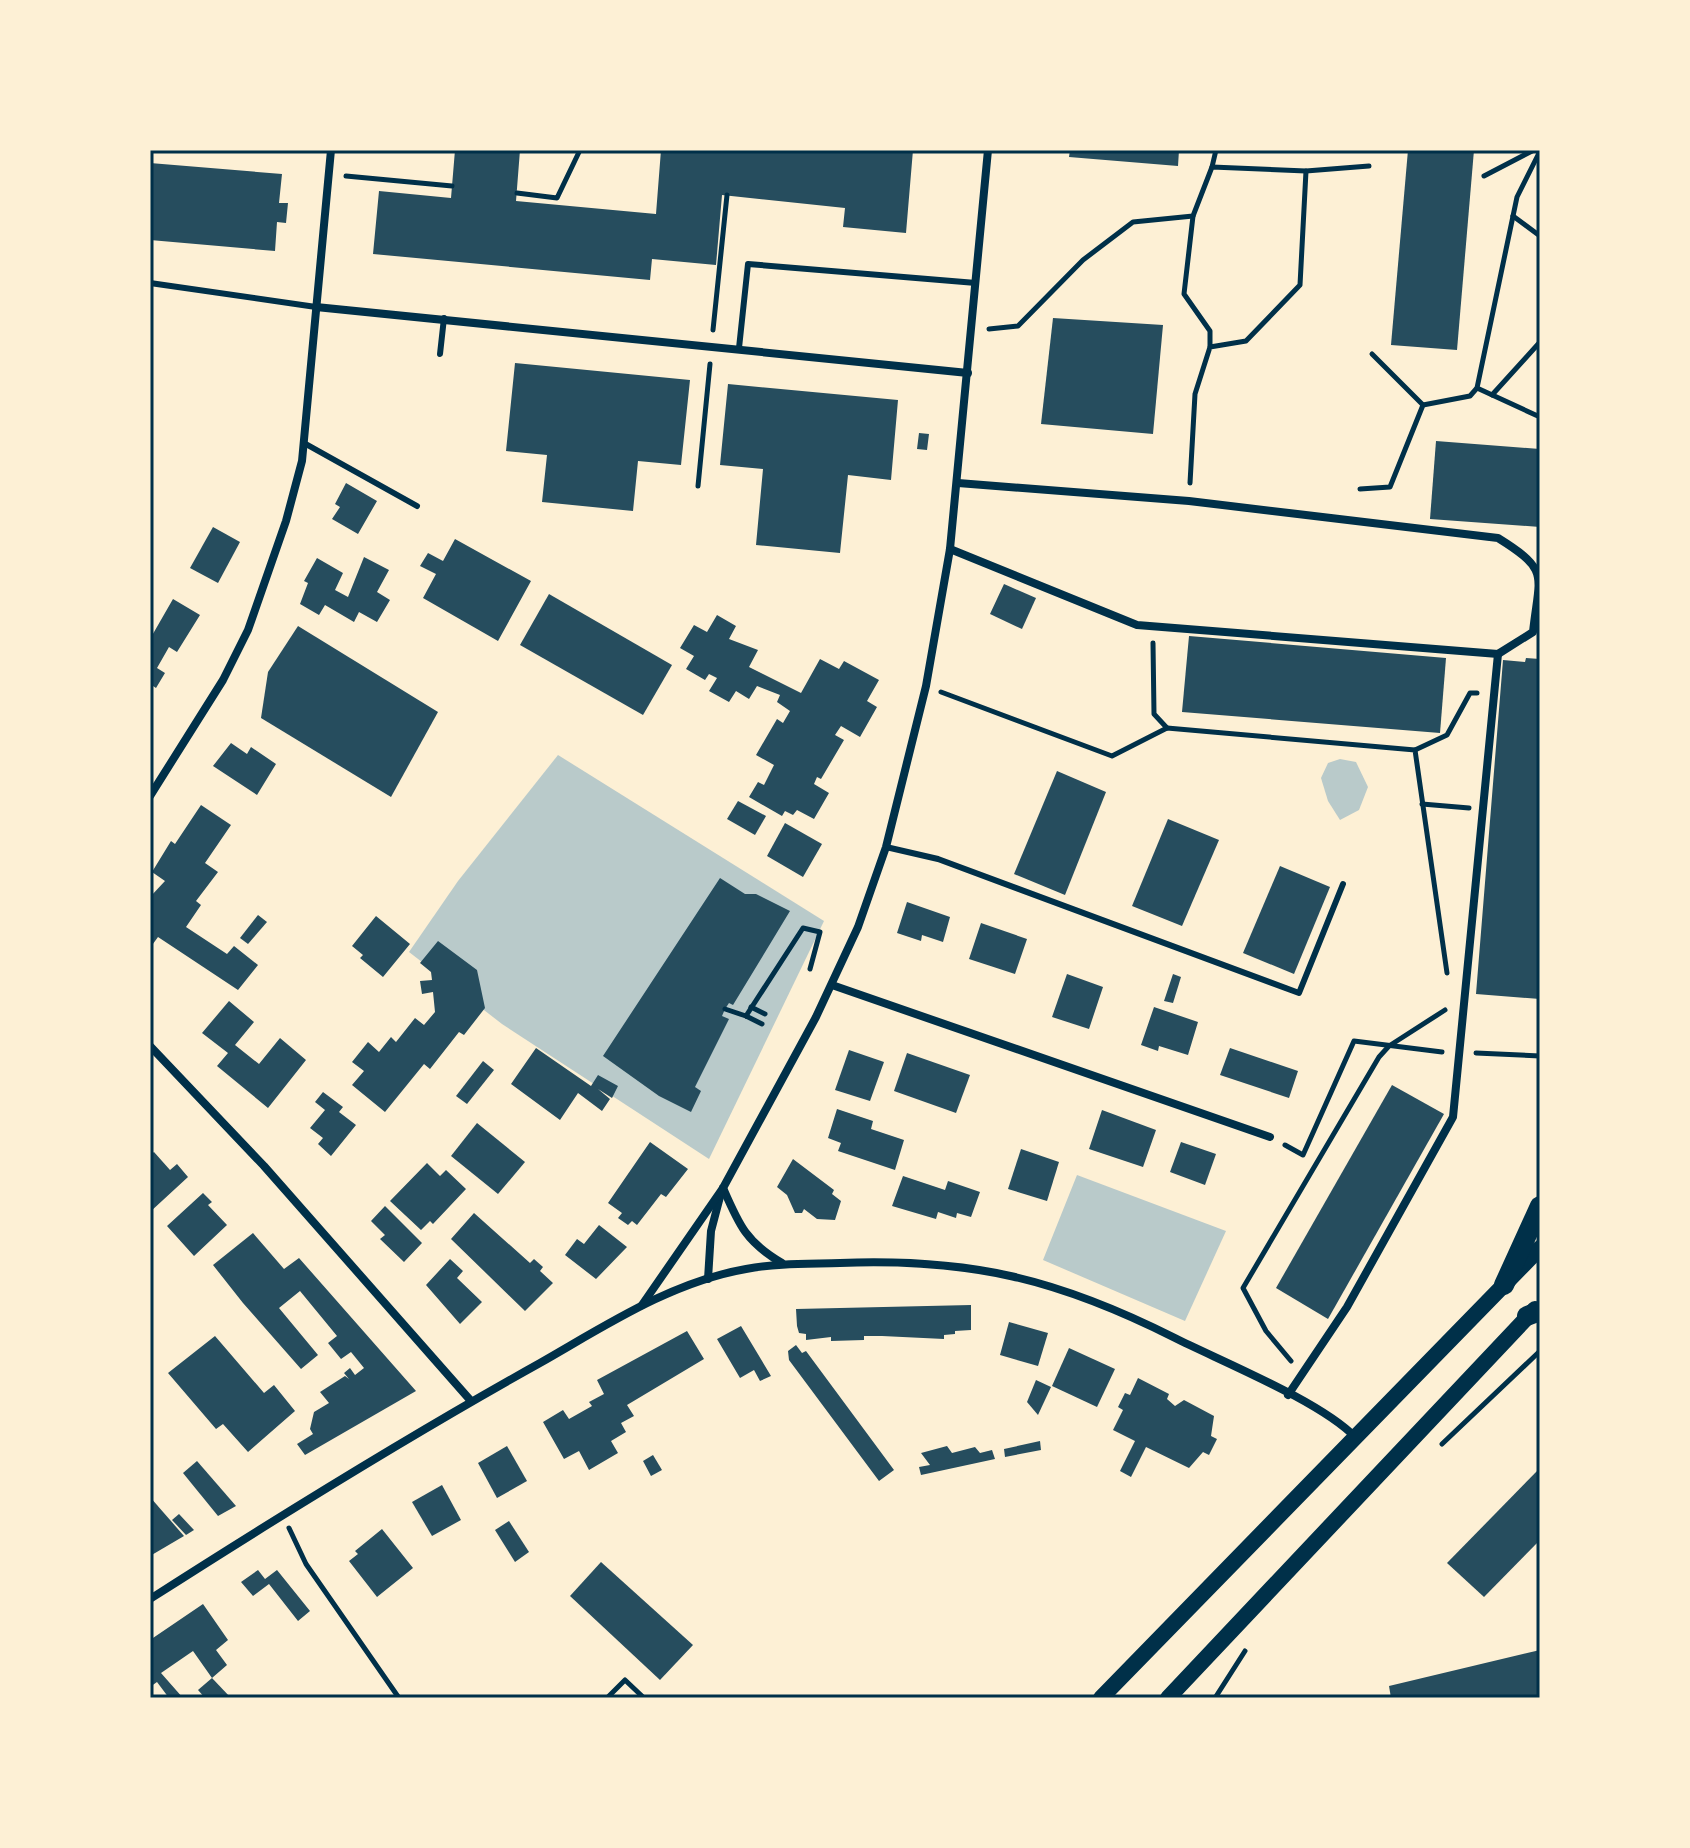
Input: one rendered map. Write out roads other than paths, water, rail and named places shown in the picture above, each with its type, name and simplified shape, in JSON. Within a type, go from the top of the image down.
[{"type":"main road","points":[[1504,1285],[1540,1206]]},
{"type":"main road","points":[[1101,1698],[1540,1248]]},
{"type":"main road","points":[[1168,1698],[1536,1310]]},
{"type":"street","points":[[150,796],[223,680],[248,630],[286,521],[302,461],[331,150]]},
{"type":"street","points":[[642,1305],[723,1188],[832,985],[858,927],[886,847],[926,686],[950,549],[988,150]]},
{"type":"street","points":[[316,307],[968,373]]},
{"type":"street","points":[[950,549],[1137,625],[1498,654],[1533,632],[1539,575],[1530,557],[1498,538],[1189,501],[958,483]]},
{"type":"street","points":[[1288,1395],[1304,1376],[1347,1307],[1453,1117],[1498,654]]},
{"type":"street","points":[[832,985],[1270,1137]]},
{"type":"street","points":[[150,1046],[264,1166],[471,1401]]},
{"type":"street","points":[[723,1188],[742,1231],[758,1249],[784,1264]]},
{"type":"street","points":[[708,1279],[711,1231],[723,1188]]},
{"type":"street","points":[[150,1599],[471,1401],[642,1305],[708,1279],[784,1264],[932,1263],[1024,1277],[1114,1307],[1288,1395],[1332,1419],[1356,1438]]},
{"type":"lane","points":[[739,348],[748,264],[976,283]]},
{"type":"lane","points":[[150,283],[316,307]]},
{"type":"lane","points":[[440,354],[444,318]]},
{"type":"lane","points":[[304,443],[417,506]]},
{"type":"lane","points":[[886,847],[938,859],[1299,993],[1343,884]]}]
